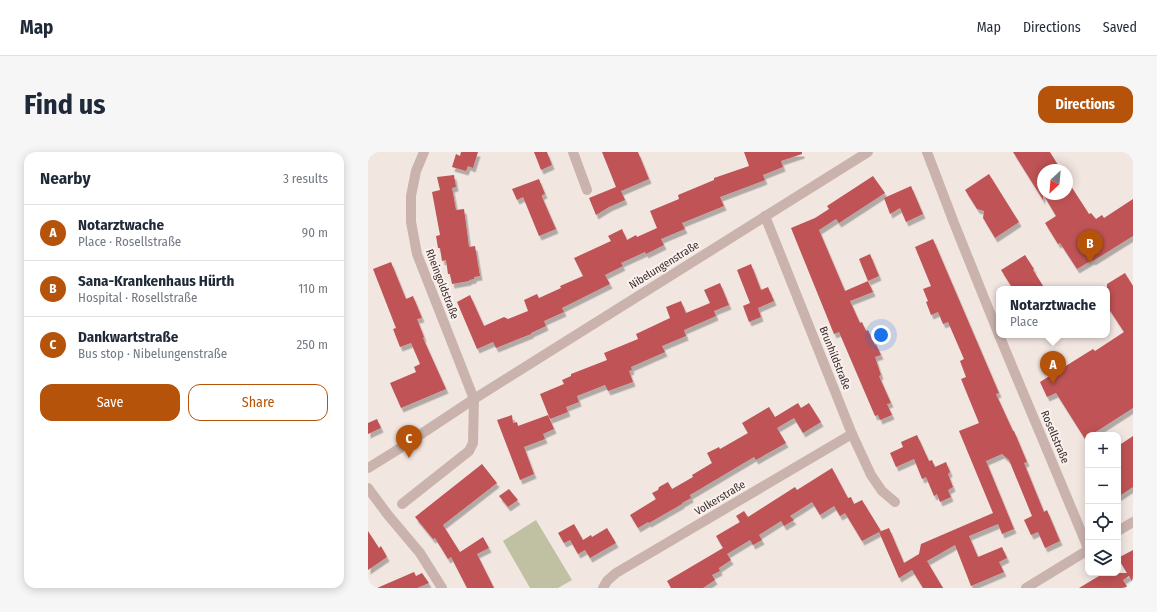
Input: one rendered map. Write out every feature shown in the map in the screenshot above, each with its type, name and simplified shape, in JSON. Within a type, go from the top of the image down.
[{"type":"street","name":"Rheingoldstraße","points":[[424,152],[416,171],[411,196],[411,222],[417,254],[474,399]]},
{"type":"street","points":[[573,152],[587,190]]},
{"type":"street","name":"Nibelungenstraße","points":[[368,468],[474,399],[868,152]]},
{"type":"street","name":"Rosellstraße","points":[[927,152],[996,328]]},
{"type":"street","name":"Brunhildstraße","points":[[765,216],[852,434],[871,475],[882,491],[895,502]]},
{"type":"street","name":"Rosellstraße","points":[[1000,338],[1085,542]]},
{"type":"street","points":[[402,504],[469,451],[473,443],[474,399]]},
{"type":"street","name":"Volkerstraße","points":[[603,588],[607,581],[616,573],[852,434]]},
{"type":"street","points":[[368,488],[388,515],[420,553],[442,588]]},
{"type":"street","points":[[1121,529],[1133,522]]},
{"type":"street","points":[[1026,588],[1085,551]]},
{"type":"green space","points":[[536,520],[572,580],[558,588],[530,588],[503,541]]},
{"type":"building","points":[[461,152],[478,152],[473,168],[468,166],[466,171],[452,167],[456,154],[460,156]]},
{"type":"building","points":[[534,152],[547,152],[552,165],[541,170]]},
{"type":"building","points":[[602,152],[638,152],[649,179],[621,191],[625,200],[596,215],[589,198],[616,187]]},
{"type":"building","points":[[744,152],[802,152],[802,154],[781,161],[783,167],[763,175],[765,180],[720,197],[724,206],[682,223],[685,229],[661,239],[664,245],[646,254],[645,252],[621,263],[623,266],[605,275],[610,284],[562,308],[564,312],[544,321],[546,326],[531,334],[496,348],[493,342],[477,349],[457,302],[470,295],[484,326],[504,317],[508,319],[528,311],[524,300],[537,294],[539,298],[561,288],[560,286],[583,276],[574,258],[611,241],[608,236],[622,229],[627,240],[636,235],[637,237],[657,228],[650,211],[679,199],[678,195],[714,180],[714,178],[749,166]]},
{"type":"building","points":[[1013,152],[1050,152],[1057,164],[1037,164],[1037,190]]},
{"type":"building","points":[[989,174],[1019,222],[995,238],[983,218],[984,211],[977,209],[965,190]]},
{"type":"building","points":[[454,175],[456,187],[452,188],[456,210],[464,209],[469,247],[475,246],[480,276],[474,277],[474,279],[469,281],[452,284],[450,274],[448,274],[446,260],[442,261],[440,248],[438,248],[436,236],[440,235],[432,192],[440,190],[437,177]]},
{"type":"building","points":[[873,176],[885,193],[839,223],[836,219],[819,230],[845,291],[868,281],[873,292],[850,301],[860,323],[862,322],[866,331],[868,330],[881,355],[875,357],[881,375],[879,376],[891,403],[887,404],[892,415],[880,420],[878,415],[875,416],[839,332],[834,334],[791,228],[815,218],[829,209],[827,206]]},
{"type":"building","points":[[539,179],[545,194],[542,195],[542,197],[556,229],[539,236],[523,197],[517,200],[512,189]]},
{"type":"building","points":[[911,186],[923,214],[906,222],[900,208],[890,214],[884,198]]},
{"type":"building","points":[[1073,189],[1089,214],[1091,213],[1096,219],[1102,215],[1104,218],[1133,199],[1133,236],[1093,261],[1092,260],[1077,269],[1060,243],[1058,244],[1045,223],[1056,216],[1047,200],[1073,200]]},
{"type":"building","points":[[933,239],[999,393],[996,394],[1027,462],[1024,463],[1044,512],[1047,510],[1060,541],[1045,548],[1038,532],[1031,535],[1024,520],[1032,516],[1009,460],[1002,454],[986,461],[1014,529],[1002,534],[998,524],[969,536],[978,557],[1002,547],[1007,558],[999,562],[1004,572],[971,586],[955,545],[927,561],[943,588],[923,588],[912,570],[899,578],[879,532],[889,528],[904,563],[919,554],[921,544],[993,513],[959,431],[979,423],[961,379],[966,377],[960,361],[964,359],[948,322],[943,324],[938,312],[931,315],[926,302],[928,301],[923,289],[931,286],[915,247]]},
{"type":"building","points":[[870,254],[879,276],[868,281],[859,259]]},
{"type":"building","points":[[1025,255],[1043,286],[1011,286],[1001,270]]},
{"type":"building","points":[[391,262],[406,299],[413,296],[422,318],[417,319],[424,337],[423,338],[446,389],[401,408],[390,383],[416,372],[414,367],[420,364],[411,343],[400,347],[393,329],[396,328],[373,269]]},
{"type":"building","points":[[751,264],[761,290],[768,287],[774,301],[758,308],[761,317],[749,322],[743,306],[750,303],[737,270]]},
{"type":"building","points":[[1125,273],[1133,286],[1133,408],[1096,432],[1085,432],[1085,439],[1056,393],[1047,397],[1040,382],[1093,349],[1095,351],[1124,332],[1110,311],[1110,286],[1107,286],[1107,284]]},
{"type":"building","points":[[720,283],[729,305],[714,311],[716,316],[684,330],[686,336],[662,346],[665,352],[631,367],[632,370],[629,371],[633,382],[608,391],[605,385],[577,396],[579,402],[566,407],[568,412],[550,419],[540,394],[564,384],[562,380],[571,376],[571,374],[607,360],[604,353],[638,339],[636,334],[670,318],[666,307],[681,301],[686,313],[710,303],[704,290]]},
{"type":"building","points":[[798,403],[801,408],[809,403],[821,422],[803,433],[794,418],[777,428],[786,443],[756,460],[754,457],[690,495],[691,498],[682,504],[638,528],[630,515],[656,499],[652,493],[658,490],[659,487],[668,482],[672,489],[693,477],[692,475],[712,463],[707,453],[719,447],[720,449],[748,433],[742,423],[769,407],[775,417]]},
{"type":"building","points":[[512,415],[513,423],[517,422],[518,426],[548,415],[554,429],[543,434],[545,439],[524,447],[534,474],[520,480],[497,420]]},
{"type":"building","points":[[377,419],[381,428],[368,434],[368,423]]},
{"type":"building","points":[[917,435],[929,461],[932,460],[935,467],[946,462],[950,472],[948,474],[953,487],[948,490],[951,497],[940,502],[937,494],[934,496],[926,477],[922,479],[914,459],[896,467],[890,453],[903,447],[901,442]]},
{"type":"building","points":[[1133,436],[1133,487],[1121,495],[1121,468],[1121,444]]},
{"type":"building","points":[[482,464],[497,483],[443,525],[460,552],[483,537],[489,548],[477,554],[494,588],[467,588],[451,557],[448,559],[435,538],[433,539],[415,517]]},
{"type":"building","points":[[832,468],[848,498],[851,497],[854,504],[862,500],[881,531],[862,541],[845,513],[840,516],[834,506],[820,515],[812,502],[790,516],[794,520],[784,526],[781,521],[759,535],[762,540],[753,545],[750,540],[727,554],[731,560],[719,568],[720,571],[712,575],[715,580],[703,588],[671,588],[667,581],[723,548],[716,536],[740,522],[736,516],[744,511],[748,517],[795,487],[797,490]]},
{"type":"building","points":[[509,489],[518,500],[508,507],[499,496]]},
{"type":"building","points":[[574,524],[583,540],[591,535],[592,537],[607,528],[616,543],[590,558],[585,550],[578,554],[570,540],[564,543],[558,533]]},
{"type":"building","points":[[368,531],[379,548],[381,546],[387,557],[368,570]]},
{"type":"building","points":[[1133,550],[1133,583],[1129,576],[1123,580],[1128,588],[1079,588],[1099,576],[1121,576],[1121,573],[1127,573],[1121,563],[1121,556]]},
{"type":"building","points":[[414,572],[416,576],[422,573],[429,583],[417,588],[377,588]]},
{"type":"place","name":"Sana-Krankenhaus Hürth","points":[[1090,263]]},
{"type":"place","name":"Notarztwache","points":[[1053,384]]},
{"type":"place","name":"Dankwartstraße","points":[[409,458]]}]
